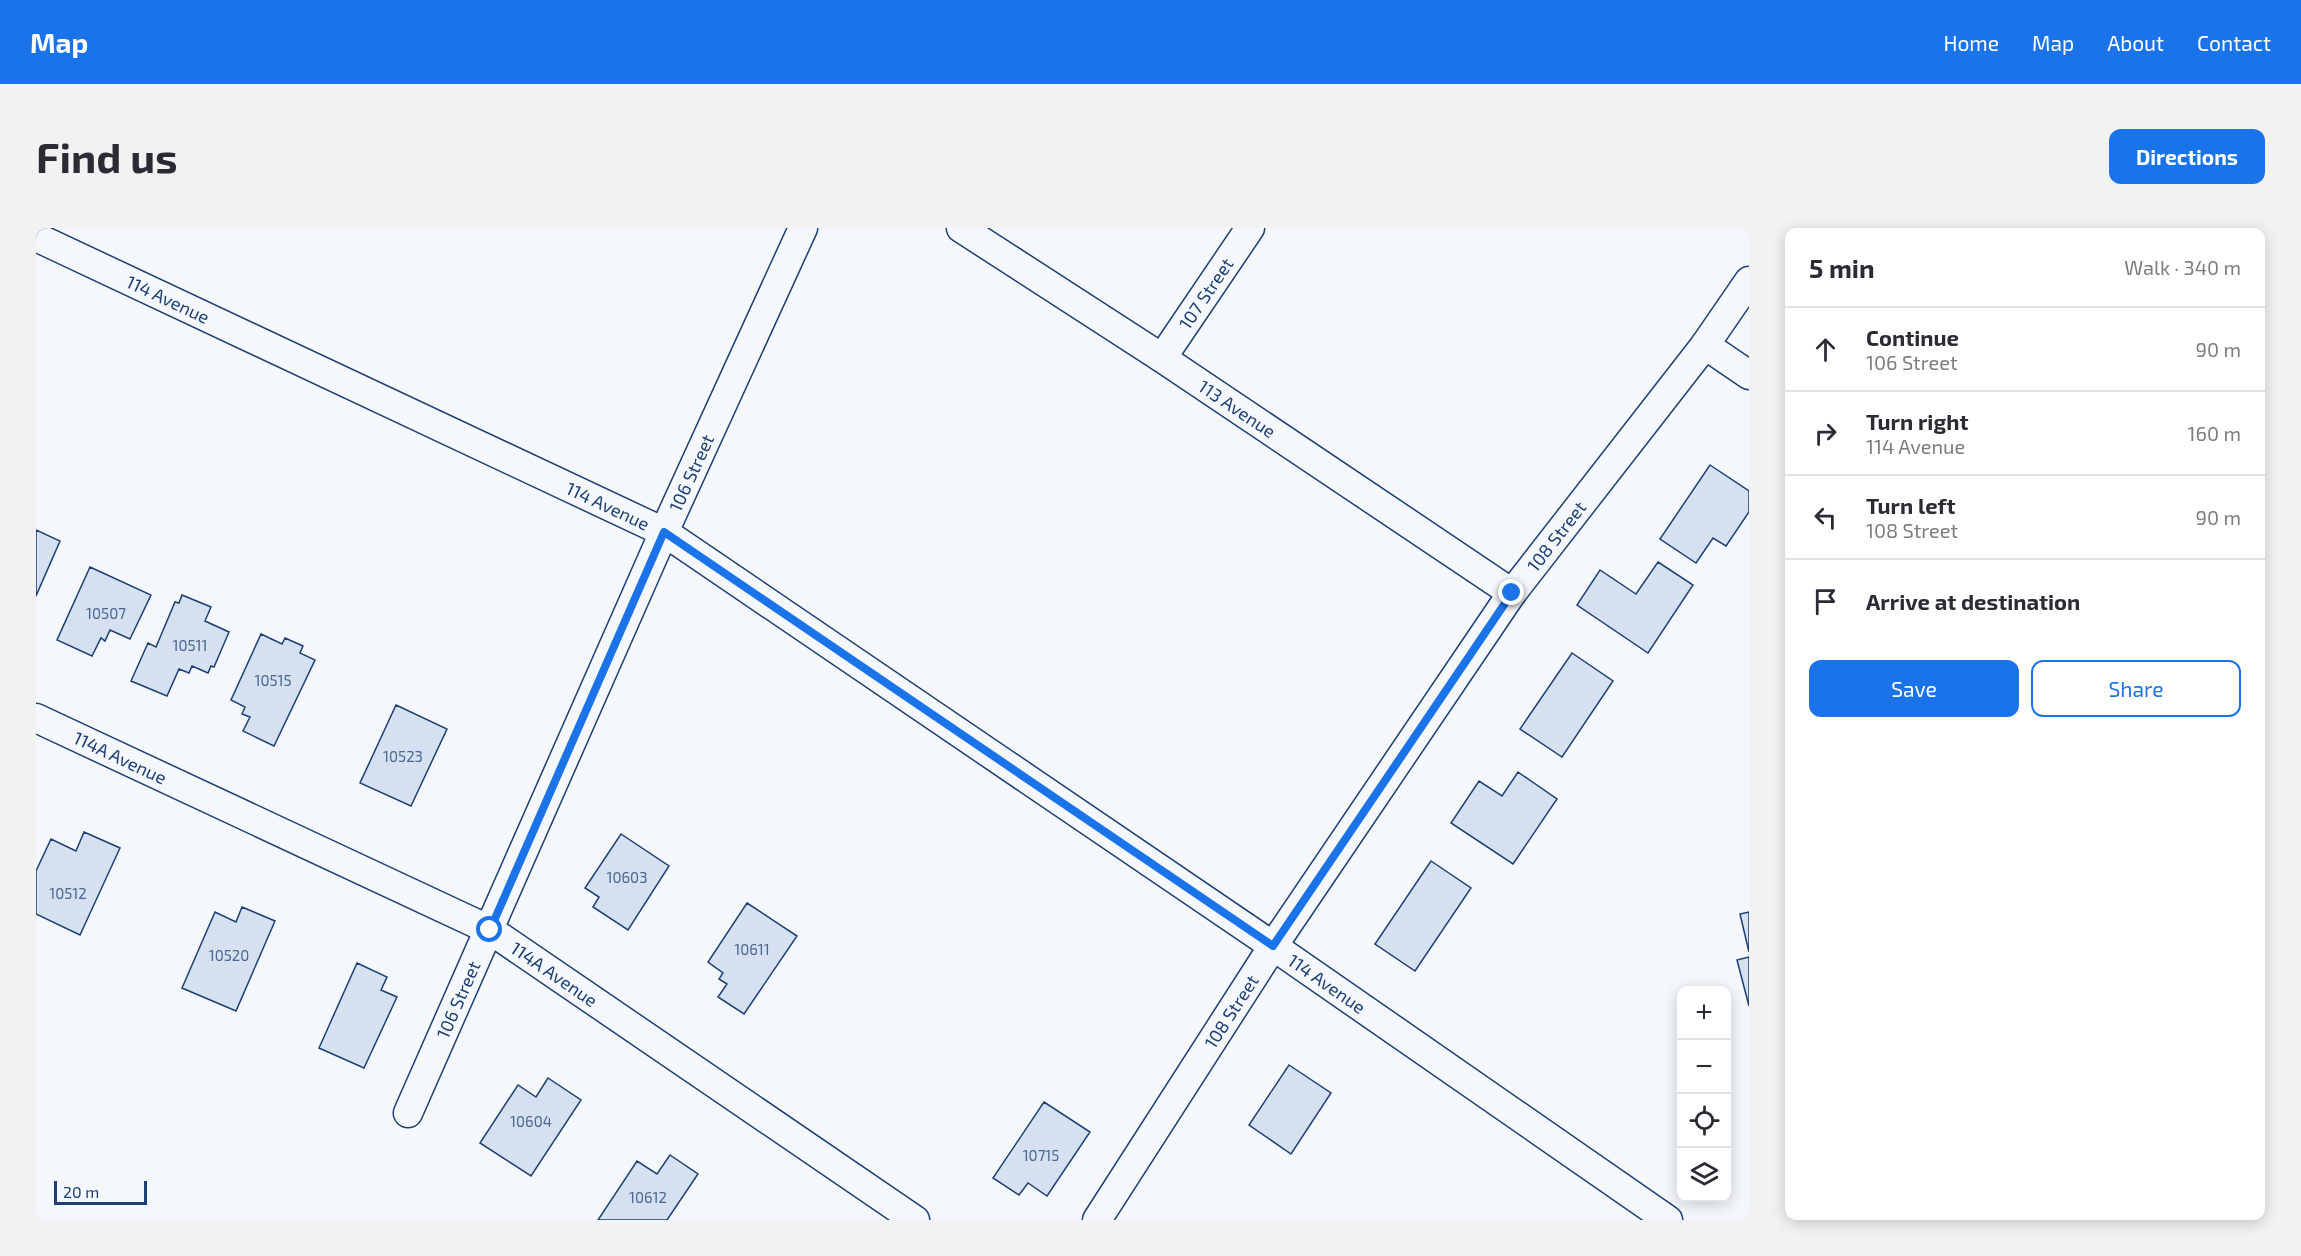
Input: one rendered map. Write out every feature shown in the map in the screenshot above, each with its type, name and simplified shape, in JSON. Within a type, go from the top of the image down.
[{"type":"street","name":"106 Street","points":[[408,1113],[664,532],[803,228]]},
{"type":"street","name":"113 Avenue","points":[[961,228],[1162,358],[1512,593]]},
{"type":"street","name":"107 Street","points":[[1162,358],[1250,228]]},
{"type":"street","name":"114 Avenue","points":[[36,237],[664,532],[1273,946],[1668,1220]]},
{"type":"street","name":"108 Street","points":[[1097,1220],[1273,946],[1512,593],[1705,345],[1749,281]]},
{"type":"street","points":[[1705,345],[1749,375]]},
{"type":"street","name":"114A Avenue","points":[[36,718],[490,930],[915,1220]]},
{"type":"building","points":[[1710,465],[1749,491],[1749,512],[1726,546],[1713,538],[1696,563],[1660,539]]},
{"type":"building","points":[[36,530],[60,541],[36,596]]},
{"type":"building","points":[[1658,562],[1693,585],[1648,653],[1577,605],[1600,570],[1636,594]]},
{"type":"building","points":[[90,567],[151,595],[130,639],[110,630],[105,641],[101,638],[92,656],[57,640]]},
{"type":"building","points":[[182,595],[211,607],[205,621],[229,632],[214,667],[211,666],[208,673],[192,666],[189,673],[179,669],[167,696],[131,681],[148,643],[156,647],[175,602],[179,603]]},
{"type":"building","points":[[261,634],[282,644],[285,638],[303,646],[300,653],[315,660],[274,746],[243,731],[250,717],[242,714],[245,707],[231,700]]},
{"type":"building","points":[[1572,653],[1613,681],[1562,757],[1520,729]]},
{"type":"building","points":[[396,705],[447,729],[411,806],[360,783]]},
{"type":"building","points":[[1518,772],[1557,799],[1513,864],[1451,823],[1479,781],[1502,796]]},
{"type":"building","points":[[84,832],[120,848],[80,935],[36,914],[36,871],[51,839],[76,851]]},
{"type":"building","points":[[621,834],[669,866],[628,930],[593,907],[599,897],[585,888]]},
{"type":"building","points":[[1431,861],[1471,888],[1415,971],[1375,944]]},
{"type":"building","points":[[747,903],[797,936],[744,1014],[718,997],[727,984],[719,979],[723,973],[708,962]]},
{"type":"building","points":[[242,907],[275,921],[236,1011],[182,988],[215,912],[236,922]]},
{"type":"building","points":[[1749,912],[1749,952],[1740,914]]},
{"type":"building","points":[[1749,957],[1749,1006],[1737,960]]},
{"type":"building","points":[[357,963],[387,977],[381,990],[397,997],[364,1068],[319,1048]]},
{"type":"building","points":[[1289,1065],[1331,1093],[1291,1154],[1249,1125]]},
{"type":"building","points":[[548,1078],[581,1100],[531,1176],[480,1143],[518,1085],[536,1097]]},
{"type":"building","points":[[1044,1102],[1090,1132],[1047,1196],[1028,1183],[1019,1195],[993,1178]]},
{"type":"building","points":[[670,1155],[698,1174],[667,1220],[598,1220],[637,1161],[657,1174]]},
{"type":"route","points":[[490,930],[664,532],[1273,946],[1512,593]]}]
